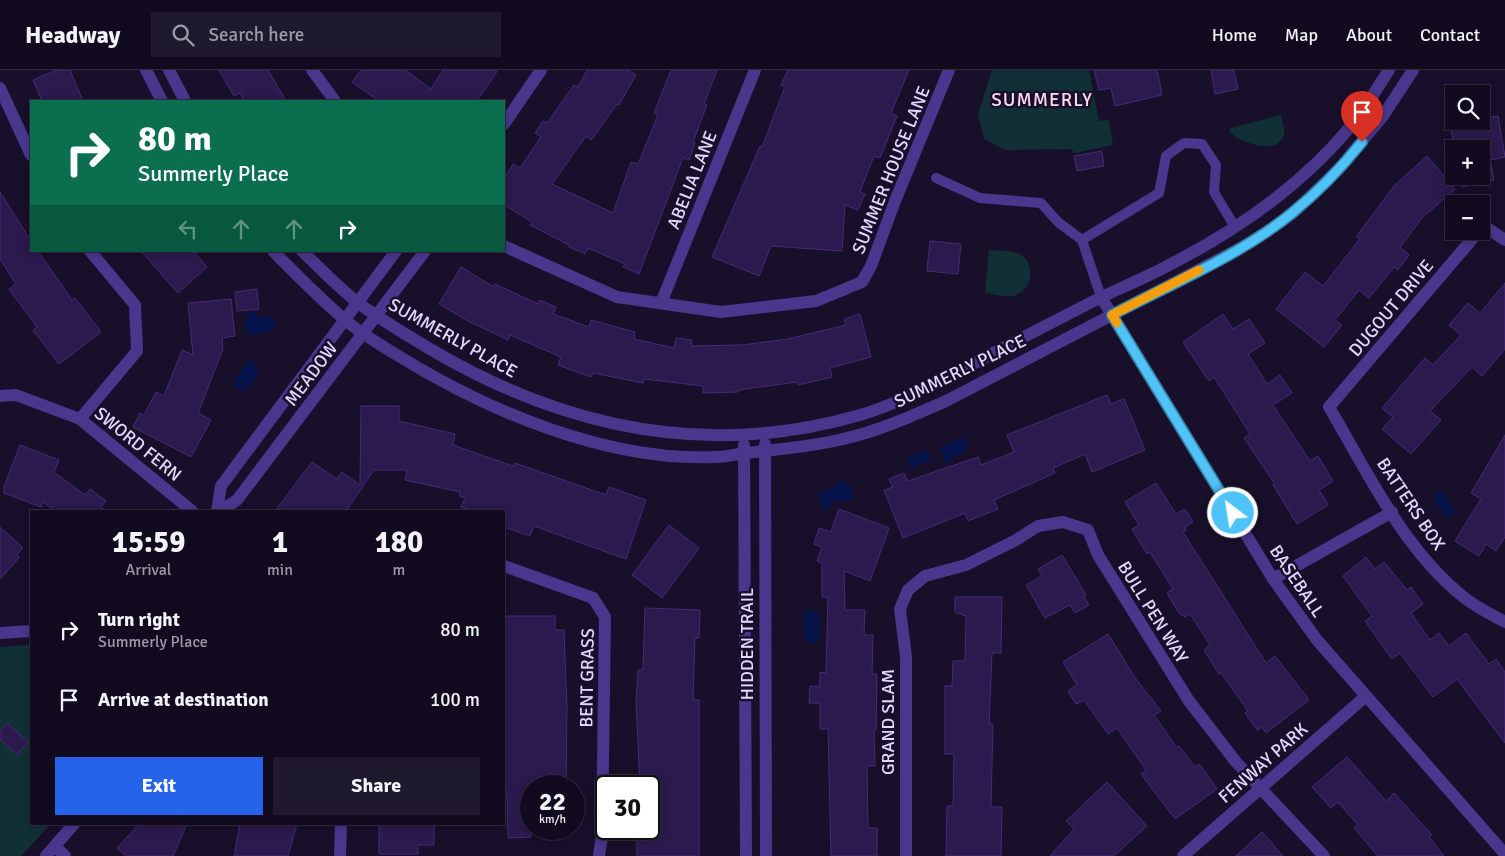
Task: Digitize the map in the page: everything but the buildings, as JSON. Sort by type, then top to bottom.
[{"type":"street","points":[[146,70],[161,100]]},
{"type":"street","points":[[169,70],[184,100]]},
{"type":"street","points":[[312,70],[334,100]]},
{"type":"street","points":[[505,123],[541,70]]},
{"type":"street","name":"ABELIA LANE","points":[[661,304],[755,70]]},
{"type":"street","name":"SUMMER HOUSE LANE","points":[[661,304],[721,312],[816,301],[862,282],[871,266],[895,201],[950,70]]},
{"type":"street","name":"SUMMERLY PLACE","points":[[303,252],[357,302],[418,342],[501,387],[569,412],[643,430],[713,437],[804,429],[863,414],[933,386],[1101,297],[1171,264],[1235,227],[1280,196],[1314,167],[1352,125],[1389,70]]},
{"type":"street","name":"SUMMERLY PLACE","points":[[274,252],[344,319],[364,334],[440,382],[534,424],[587,440],[640,451],[716,457],[796,448],[844,439],[897,423],[946,402],[1239,249],[1292,213],[1340,168],[1382,116],[1413,70]]},
{"type":"street","points":[[0,88],[30,153]]},
{"type":"street","points":[[1490,232],[1505,240]]},
{"type":"street","name":"DUGOUT DRIVE","points":[[1329,407],[1471,240]]},
{"type":"street","points":[[505,246],[617,297],[661,304]]},
{"type":"street","points":[[80,419],[138,351],[135,305],[91,252]]},
{"type":"street","name":"MEADOW","points":[[218,510],[221,486],[395,252]]},
{"type":"street","name":"MEADOW","points":[[220,510],[237,500],[424,252]]},
{"type":"street","name":"BASEBALL","points":[[1101,297],[1273,579],[1317,640],[1505,854]]},
{"type":"street","name":"SWORD FERN","points":[[0,396],[16,395],[80,419],[191,510]]},
{"type":"street","name":"BATTERS BOX","points":[[1329,407],[1392,512],[1426,560],[1466,599],[1503,616]]},
{"type":"street","name":"HIDDEN TRAIL","points":[[764,433],[766,856]]},
{"type":"street","name":"HIDDEN TRAIL","points":[[743,435],[746,856]]},
{"type":"street","points":[[1273,579],[1392,512]]},
{"type":"street","name":"BULL PEN WAY","points":[[908,590],[925,576],[966,565],[1016,540],[1038,526],[1063,522],[1088,530],[1098,555],[1189,701],[1236,762],[1324,856]]},
{"type":"street","name":"BENT GRASS","points":[[505,566],[593,598],[605,616],[602,836],[599,856]]},
{"type":"street","name":"GRAND SLAM","points":[[906,856],[906,657],[900,609],[908,590]]},
{"type":"street","points":[[0,633],[30,632]]},
{"type":"street","name":"FENWAY PARK","points":[[1183,856],[1366,696]]},
{"type":"street","points":[[65,856],[50,851],[73,825]]},
{"type":"street","points":[[340,856],[341,825]]},
{"type":"lane","points":[[1082,240],[1159,192],[1166,156],[1184,143],[1202,144],[1216,165],[1214,192],[1235,227]]},
{"type":"lane","points":[[936,178],[980,198],[1042,203],[1058,222],[1082,240],[1101,297]]},
{"type":"green space","points":[[992,70],[1089,70],[1099,121],[1109,120],[1113,145],[1075,153],[1071,149],[1005,150],[984,139],[978,114]]},
{"type":"green space","points":[[1281,115],[1284,135],[1274,145],[1267,146],[1249,143],[1241,140],[1229,131],[1230,128]]},
{"type":"green space","points":[[989,250],[1020,254],[1029,264],[1030,278],[1028,284],[1019,294],[1002,296],[985,293]]},
{"type":"green space","points":[[30,645],[30,825],[50,825],[21,856],[0,856],[0,647]]},
{"type":"shaded area","points":[[257,312],[257,317],[268,316],[275,319],[276,326],[270,331],[249,336],[249,333],[246,333],[244,320],[248,320],[247,313]]},
{"type":"shaded area","points":[[250,359],[257,364],[254,368],[259,372],[245,393],[232,384]]},
{"type":"shaded area","points":[[964,437],[969,449],[952,457],[953,460],[946,464],[939,448]]},
{"type":"shaded area","points":[[927,450],[931,460],[911,469],[906,459]]},
{"type":"shaded area","points":[[838,481],[844,481],[852,487],[853,498],[832,503],[829,510],[822,509],[822,502],[818,501],[819,495],[833,487]]},
{"type":"shaded area","points":[[1438,492],[1442,492],[1453,507],[1454,512],[1449,517],[1445,517],[1434,500]]},
{"type":"shaded area","points":[[804,611],[819,611],[819,642],[804,642]]},
{"type":"slow traffic","points":[[1117,323],[1112,315],[1199,270]]},
{"type":"district","name":"SUMMERLY","points":[[1042,100]]},
{"type":"route","points":[[1233,513],[1112,315],[1239,249],[1268,230],[1292,213],[1340,168],[1362,142]]}]
